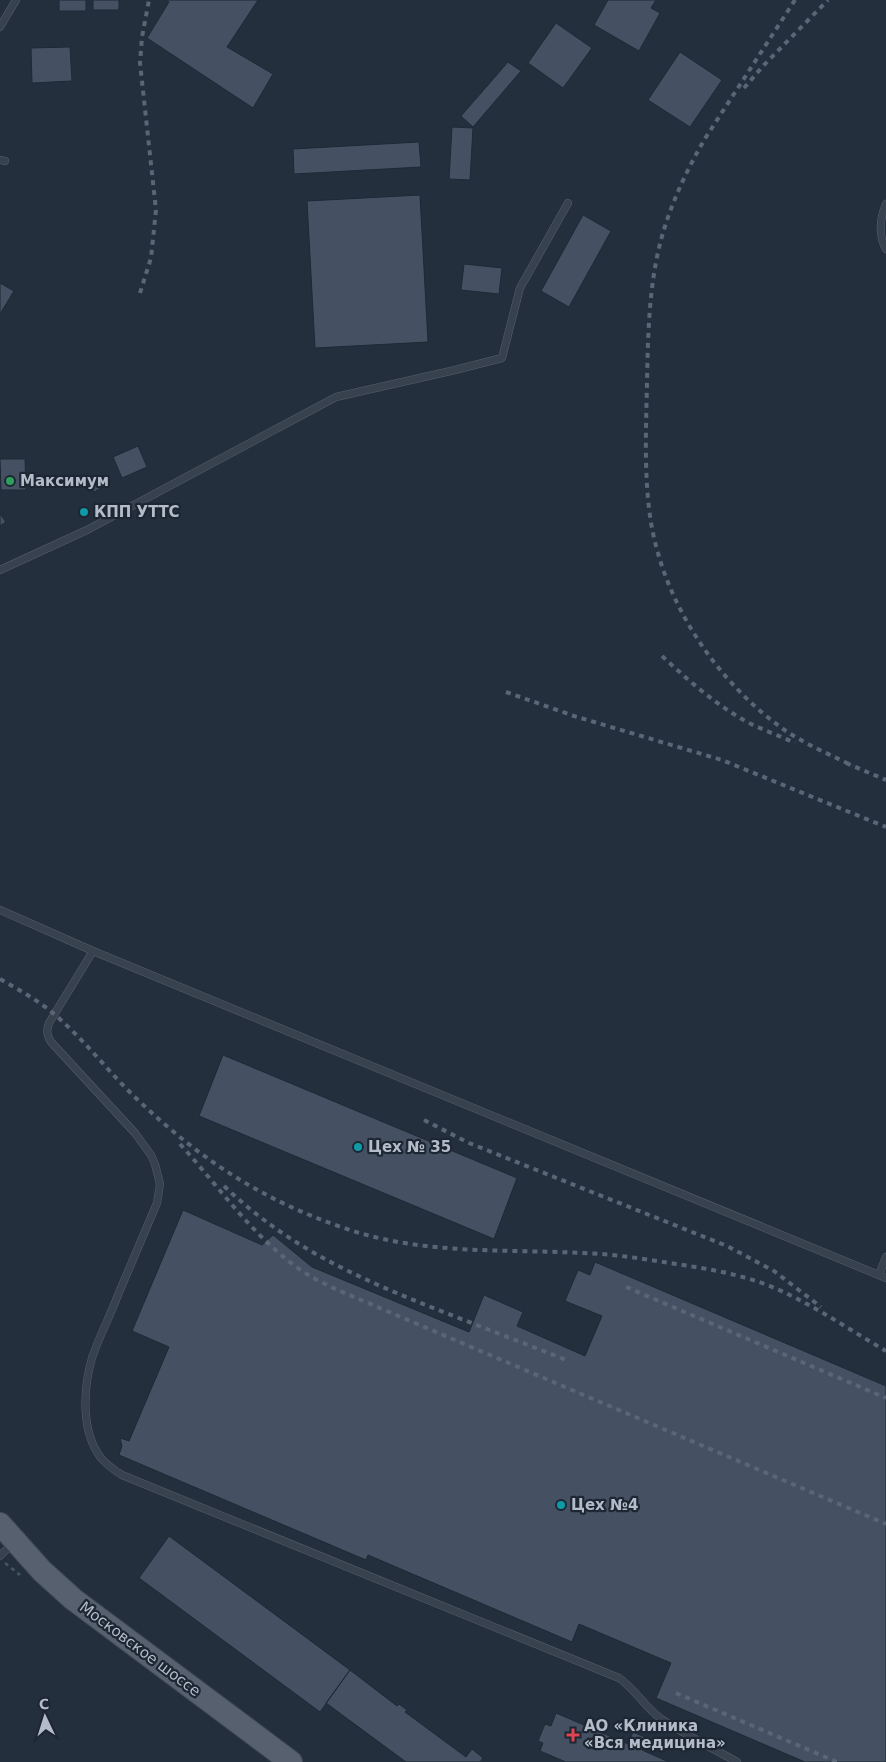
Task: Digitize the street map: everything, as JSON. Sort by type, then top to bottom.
[{"type":"main road","name":"Московское шоссе","points":[[0,1524],[7,1549],[42,1571],[73,1599],[291,1762]]},
{"type":"lane","points":[[0,27],[16,0]]},
{"type":"lane","points":[[0,570],[86,530],[336,397],[502,358],[520,288],[568,203]]},
{"type":"lane","points":[[886,204],[882,214],[880,231],[886,249]]},
{"type":"lane","points":[[0,910],[92,951],[886,1278]]},
{"type":"lane","points":[[92,951],[46,1031],[51,1042],[135,1133],[155,1164],[160,1184],[157,1204],[89,1369],[86,1394],[87,1423],[94,1447],[100,1457],[108,1466],[122,1475],[619,1678],[630,1685],[647,1706],[660,1718],[737,1762]]},
{"type":"lane","points":[[878,1275],[886,1257]]},
{"type":"building","points":[[59,0],[86,0],[86,11],[59,11]]},
{"type":"building","points":[[93,0],[119,0],[119,10],[93,10]]},
{"type":"building","points":[[165,0],[258,0],[227,47],[273,74],[253,108],[147,38],[169,2]]},
{"type":"building","points":[[608,0],[656,0],[651,8],[660,13],[639,51],[594,25]]},
{"type":"building","points":[[556,23],[592,48],[563,88],[528,63]]},
{"type":"building","points":[[70,47],[72,81],[32,83],[31,48]]},
{"type":"building","points":[[680,52],[722,80],[690,127],[648,100]]},
{"type":"building","points":[[508,62],[521,71],[473,127],[461,116]]},
{"type":"building","points":[[452,127],[473,128],[470,180],[449,179]]},
{"type":"building","points":[[419,142],[421,167],[294,174],[293,149]]},
{"type":"building","points":[[420,195],[428,342],[315,348],[307,201]]},
{"type":"building","points":[[583,215],[611,231],[569,307],[541,291]]},
{"type":"building","points":[[464,264],[502,268],[499,294],[461,290]]},
{"type":"building","points":[[0,283],[14,291],[0,314]]},
{"type":"building","points":[[138,446],[147,467],[122,478],[113,457]]},
{"type":"building","points":[[0,459],[25,459],[26,490],[1,490]]},
{"type":"building","points":[[108,477],[111,483],[94,492],[90,486]]},
{"type":"building","name":"КПП УТТС","points":[[86,508],[89,513],[81,517],[79,512]]},
{"type":"building","points":[[0,514],[6,522],[0,526]]},
{"type":"building","name":"Цех № 35","points":[[223,1055],[517,1178],[494,1239],[199,1116]]},
{"type":"building","name":"Цех №4","points":[[183,1210],[262,1245],[273,1235],[312,1267],[469,1332],[484,1295],[523,1312],[517,1326],[585,1356],[602,1316],[565,1301],[578,1270],[590,1275],[595,1262],[886,1386],[886,1762],[805,1762],[656,1698],[671,1663],[579,1624],[572,1642],[368,1555],[366,1560],[119,1455],[122,1446],[120,1438],[129,1441],[169,1347],[132,1331]]},
{"type":"building","points":[[169,1536],[350,1670],[320,1712],[139,1578]]},
{"type":"building","points":[[350,1670],[397,1706],[399,1704],[407,1710],[405,1712],[466,1757],[472,1749],[483,1758],[480,1762],[406,1762],[326,1703]]},
{"type":"building","name":"АО «Клиника «Вся медицина»","points":[[556,1713],[628,1744],[633,1732],[647,1738],[642,1750],[669,1762],[566,1762],[540,1751],[543,1743],[538,1741],[545,1724],[551,1726]]},
{"type":"railway","points":[[140,293],[151,258],[156,210],[140,63],[142,37],[149,0]]},
{"type":"railway","points":[[795,0],[694,158],[674,201],[660,242],[650,302],[647,364],[646,466],[648,500],[656,548],[666,579],[696,637],[715,664],[737,689],[786,731],[853,766]]},
{"type":"railway","points":[[744,88],[828,0]]},
{"type":"railway","points":[[662,656],[725,708],[749,723],[795,743]]},
{"type":"railway","points":[[506,692],[574,716],[722,760],[886,827]]},
{"type":"railway","points":[[846,763],[886,780]]},
{"type":"railway","points":[[0,979],[54,1014],[138,1100],[185,1141],[234,1176],[259,1191],[314,1217],[375,1237],[407,1243],[471,1250],[569,1252],[610,1255],[727,1273],[777,1289],[819,1311],[886,1351]]},
{"type":"railway","points":[[424,1120],[469,1143],[727,1246],[774,1271],[821,1307]]},
{"type":"railway","points":[[180,1144],[268,1243],[284,1258],[316,1279],[340,1291],[886,1524]]},
{"type":"railway","points":[[224,1186],[275,1228],[328,1261],[415,1301],[569,1361]]},
{"type":"railway","points":[[626,1287],[886,1398]]},
{"type":"railway","points":[[676,1693],[837,1762]]},
{"type":"place","name":"Максимум","points":[[10,481]]},
{"type":"place","name":"КПП УТТС","points":[[84,512]]},
{"type":"place","name":"Цех № 35","points":[[358,1147]]},
{"type":"place","name":"Цех №4","points":[[561,1505]]},
{"type":"place","name":"АО «Клиника «Вся медицина»","points":[[573,1735]]}]
